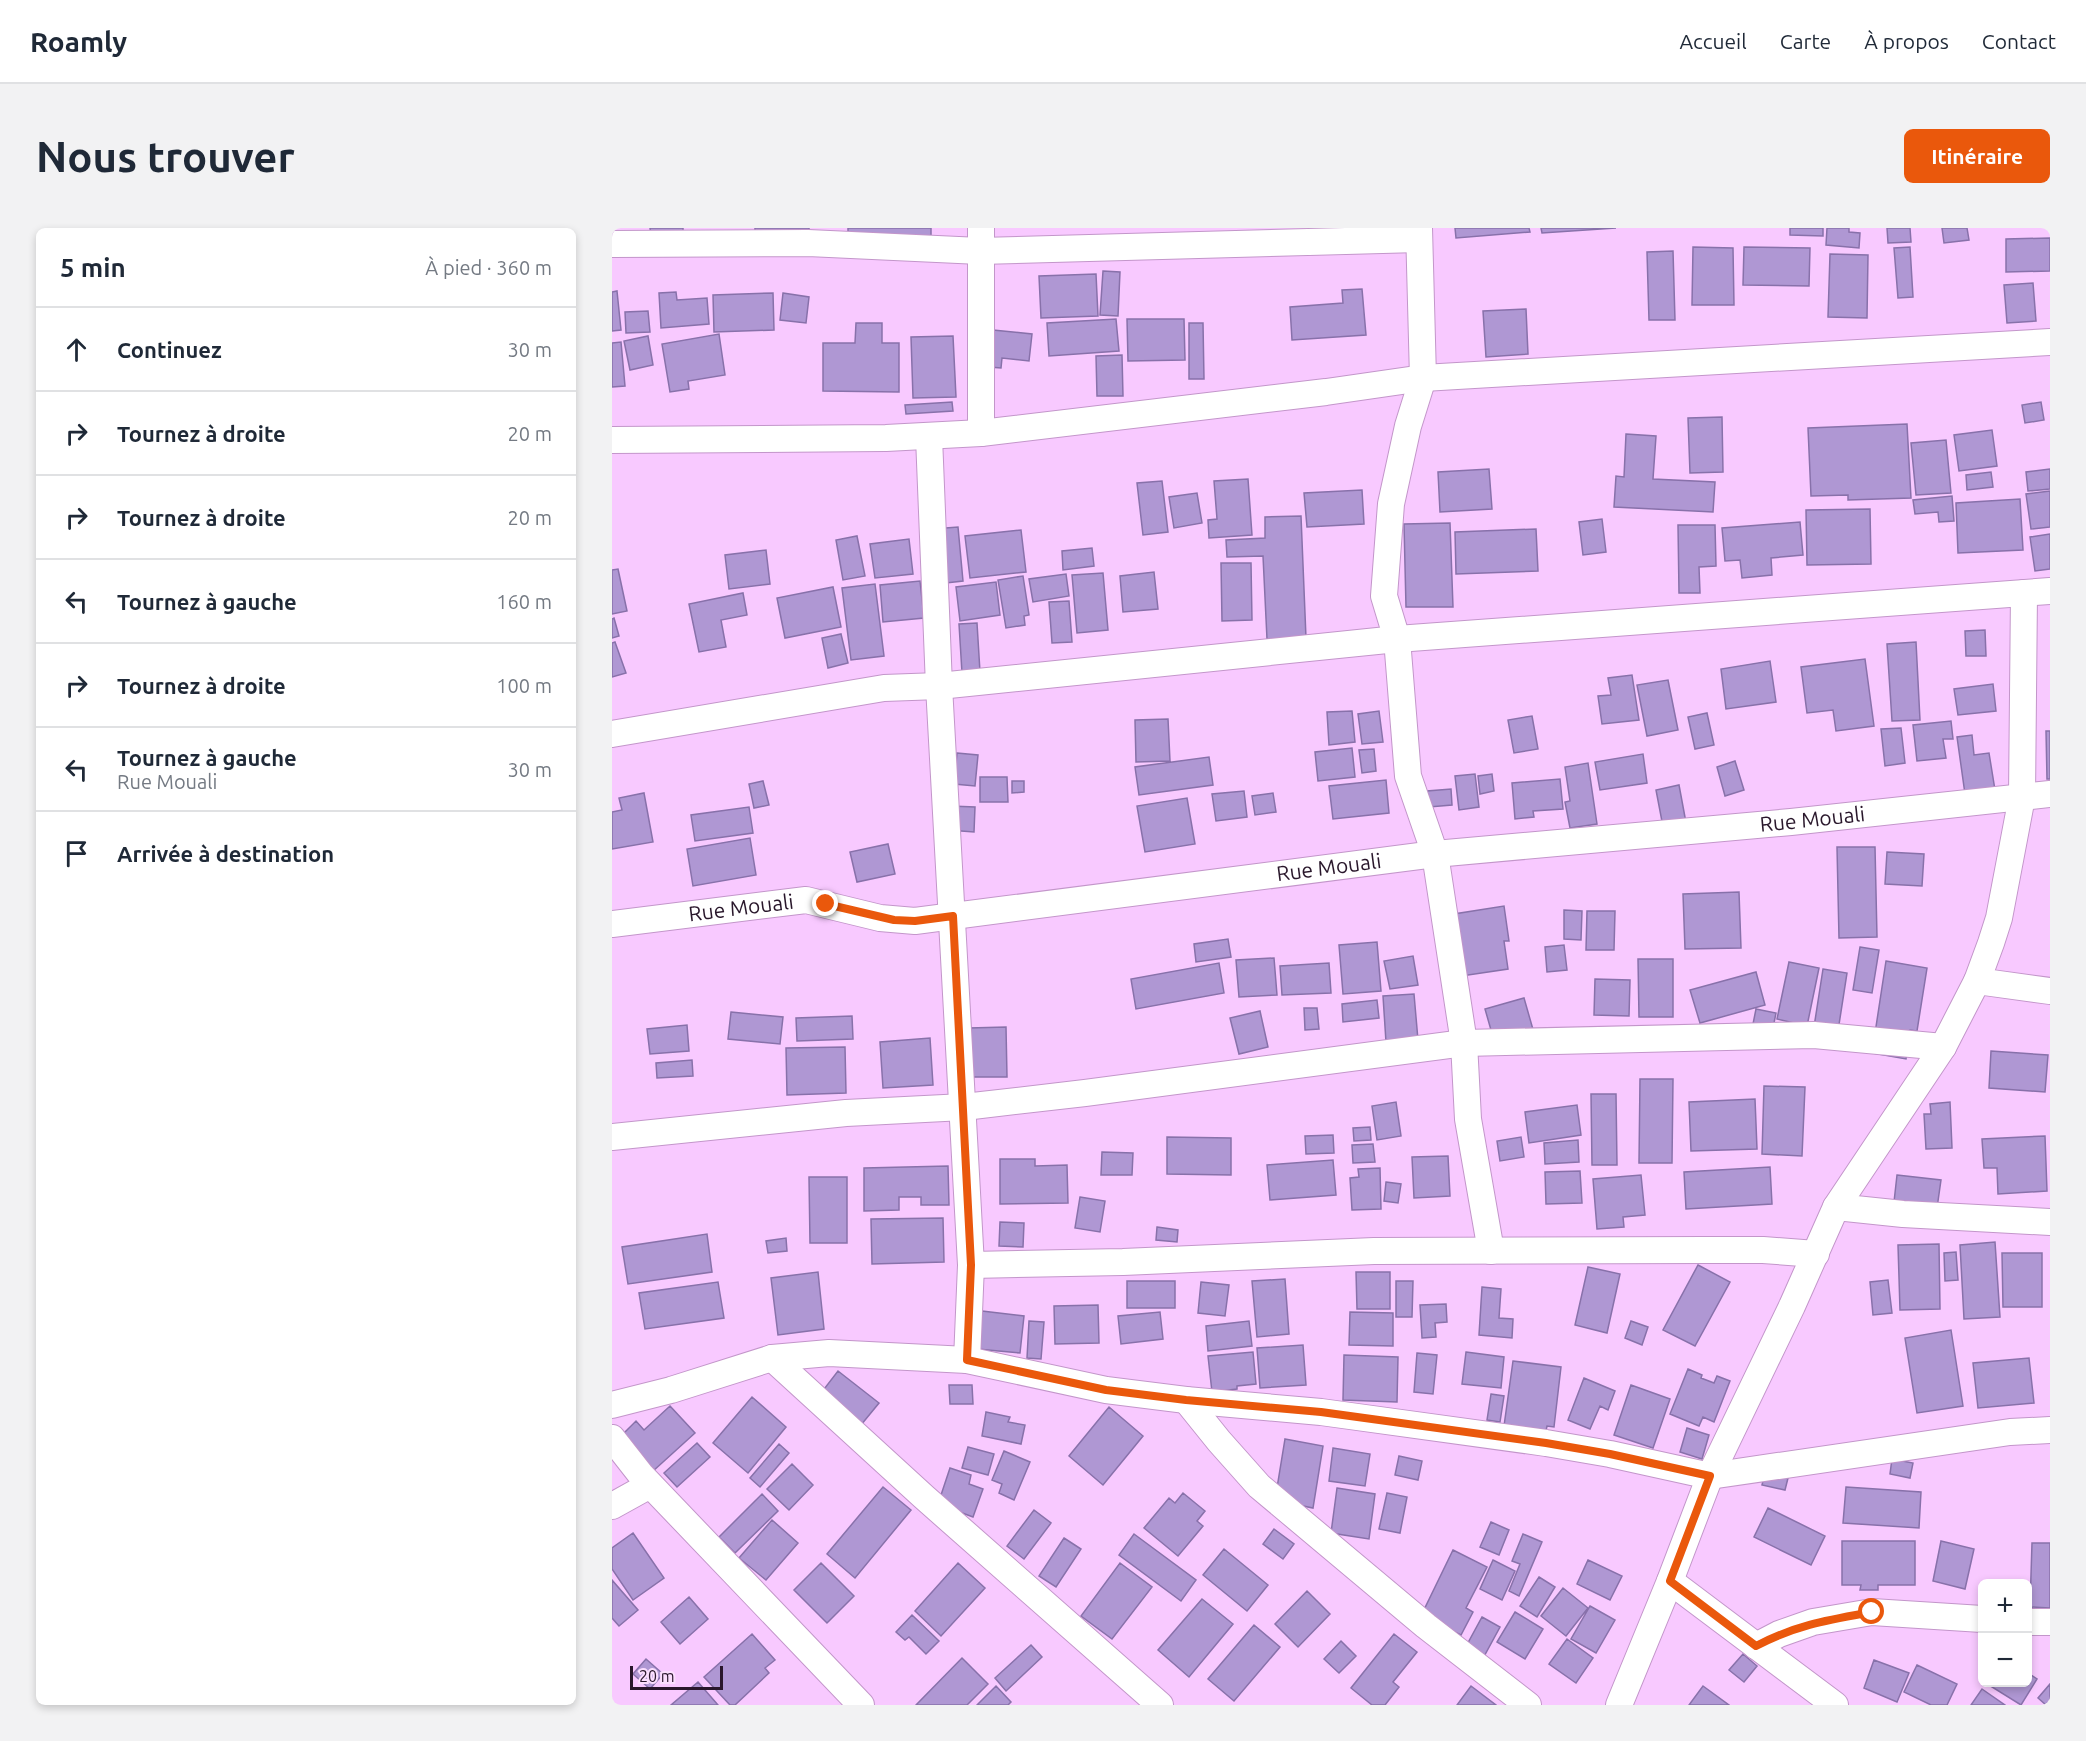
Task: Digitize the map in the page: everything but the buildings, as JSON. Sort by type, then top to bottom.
[{"type":"street","points":[[612,244],[1419,234],[1423,378],[1408,426],[1391,504],[1384,596],[1397,639],[1408,776],[1435,854],[1464,1042],[1468,1119],[1491,1251]]},
{"type":"street","points":[[981,239],[981,433]]},
{"type":"street","points":[[612,440],[929,437],[981,433],[1326,392],[1423,378],[2050,342]]},
{"type":"street","points":[[929,437],[939,686],[971,1265],[967,1360]]},
{"type":"street","points":[[612,734],[884,688],[939,686],[1397,639],[2050,591]]},
{"type":"street","points":[[1619,1705],[1710,1476],[1792,1306],[1836,1207],[1942,1047],[1977,981],[2000,918],[2022,797],[2024,593]]},
{"type":"street","name":"Rue Mouali","points":[[612,924],[806,900],[894,920],[915,921],[1435,854],[1791,822],[2050,794]]},
{"type":"street","points":[[1977,981],[2050,991]]},
{"type":"street","points":[[612,1137],[846,1113],[964,1107],[1085,1094],[1464,1042],[1814,1035],[1942,1047]]},
{"type":"street","points":[[1836,1207],[1903,1214],[2050,1222]]},
{"type":"street","points":[[971,1265],[1123,1262],[1374,1251],[1763,1250],[1816,1254]]},
{"type":"street","points":[[612,1404],[671,1390],[771,1358],[829,1353],[967,1360],[1106,1390],[1186,1400],[1321,1412],[1546,1443],[1610,1454],[1710,1476],[2010,1432],[2050,1430]]},
{"type":"street","points":[[771,1358],[932,1505],[1160,1705]]},
{"type":"street","points":[[1186,1400],[1258,1486],[1426,1626],[1528,1705]]},
{"type":"street","points":[[612,1438],[650,1485],[861,1705]]},
{"type":"street","points":[[612,1506],[650,1485]]},
{"type":"street","points":[[1670,1581],[1835,1705]]},
{"type":"street","points":[[1756,1646],[1779,1634],[1813,1622],[1872,1612],[1978,1619]]},
{"type":"street","points":[[2032,1622],[2050,1622]]},
{"type":"route","points":[[826,904],[894,920],[915,921],[953,916],[971,1265],[967,1360],[1106,1390],[1186,1400],[1321,1412],[1546,1443],[1610,1454],[1710,1476],[1670,1581],[1756,1646],[1779,1634],[1813,1622],[1872,1612]]}]
